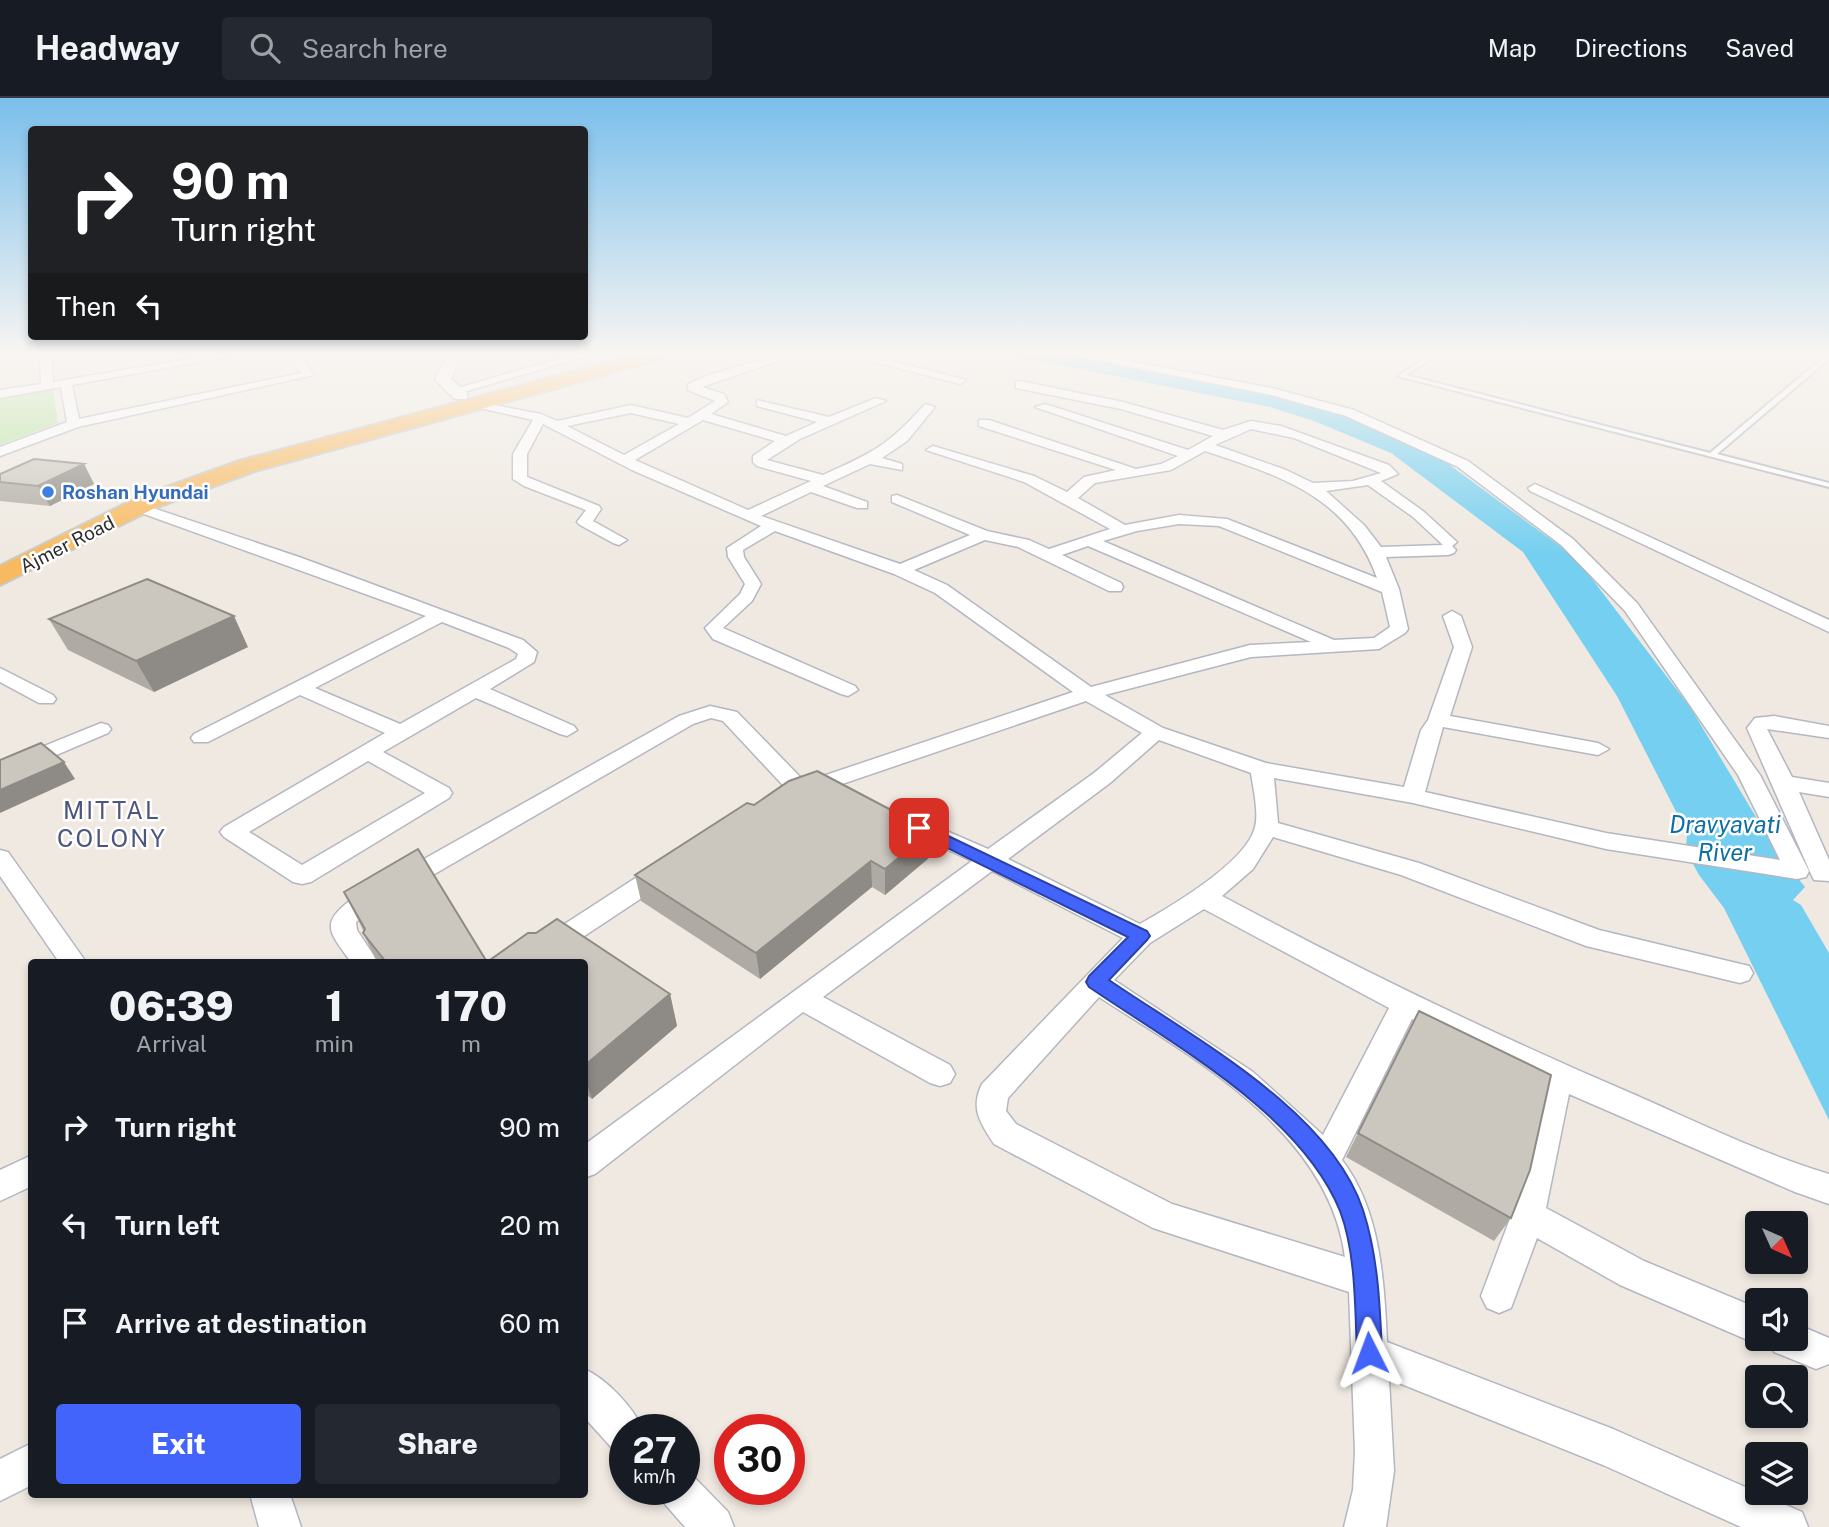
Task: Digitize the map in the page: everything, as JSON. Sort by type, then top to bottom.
[{"type":"highway","name":"Ajmer Road","points":[[0,557],[119,498],[203,465],[367,422]]},
{"type":"highway","name":"Ajmer Road","points":[[0,577],[138,507],[247,466],[384,422]]},
{"type":"highway","points":[[0,568],[177,481],[238,460],[384,422]]},
{"type":"street","points":[[0,452],[85,422]]},
{"type":"street","points":[[548,422],[521,450],[516,467],[520,479],[535,487],[584,502],[594,509],[585,522],[619,540]]},
{"type":"street","points":[[550,422],[625,460],[748,516],[900,570],[941,589],[1088,694],[1156,732],[1262,769],[1413,796],[1678,854],[1797,871],[1749,775],[1631,607],[1567,542],[1463,464],[1369,422]]},
{"type":"street","points":[[625,460],[690,422]]},
{"type":"street","points":[[706,422],[788,441]]},
{"type":"street","points":[[832,422],[788,441],[758,459],[762,463],[814,482],[862,506]]},
{"type":"street","points":[[748,516],[814,482],[869,459],[902,438],[916,422]]},
{"type":"street","points":[[1087,422],[1190,455]]},
{"type":"street","points":[[1179,422],[1226,435]]},
{"type":"street","points":[[984,423],[1140,473]]},
{"type":"street","points":[[1069,499],[1079,484],[1092,478],[1163,468],[1244,425],[1261,426],[1346,453],[1391,474],[1371,481],[1314,487]]},
{"type":"street","points":[[778,801],[1088,694],[1250,651],[1379,643],[1399,629],[1390,589],[1376,552],[1358,524],[1314,487],[1206,447]]},
{"type":"street","points":[[933,450],[1029,479],[1125,531]]},
{"type":"street","points":[[869,459],[897,467]]},
{"type":"street","points":[[1371,481],[1418,514],[1448,546],[1376,552]]},
{"type":"street","points":[[1535,488],[1829,626]]},
{"type":"street","points":[[897,499],[983,535],[1023,543],[1115,587]]},
{"type":"street","points":[[138,507],[293,560],[516,644],[528,652],[525,662],[368,752],[232,832],[302,876],[441,793],[368,752]]},
{"type":"street","points":[[1049,554],[1172,519],[1199,517],[1222,522],[1390,589]]},
{"type":"street","points":[[773,525],[735,548],[736,557],[753,584],[751,592],[743,602],[719,619],[714,628],[719,635],[848,690]]},
{"type":"street","points":[[900,570],[983,535]]},
{"type":"street","points":[[1089,541],[1337,647]]},
{"type":"street","points":[[1413,796],[1432,730],[1463,648],[1452,616]]},
{"type":"street","points":[[201,738],[440,617]]},
{"type":"street","points":[[0,674],[46,699]]},
{"type":"street","points":[[299,688],[401,733]]},
{"type":"street","points":[[475,690],[567,730]]},
{"type":"street","points":[[363,959],[344,932],[343,919],[360,906],[686,720],[710,712],[730,716],[812,788],[859,801]]},
{"type":"street","points":[[1438,720],[1598,750]]},
{"type":"street","points":[[1824,874],[1757,728],[1762,722],[1774,722],[1829,733]]},
{"type":"street","points":[[0,772],[101,729]]},
{"type":"street","points":[[588,1161],[801,998],[1102,778],[1156,732]]},
{"type":"street","points":[[1262,769],[1267,828],[1244,863],[1204,898],[1141,936],[993,1093],[991,1114],[1005,1134],[1166,1217],[1366,1281]]},
{"type":"street","points":[[1749,775],[1829,790]]},
{"type":"street","points":[[883,811],[991,860],[1141,936]]},
{"type":"street","points":[[1267,828],[1410,869],[1595,939],[1740,973]]},
{"type":"street","points":[[0,858],[71,959]]},
{"type":"street","points":[[531,959],[685,858]]},
{"type":"street","points":[[1204,898],[1303,953],[1558,1077],[1782,1172],[1829,1189]]},
{"type":"street","points":[[1096,982],[1242,1082],[1279,1111],[1325,1162],[1351,1210],[1366,1281],[1374,1498],[1365,1527]]},
{"type":"street","points":[[801,998],[940,1074]]},
{"type":"street","points":[[1325,1162],[1405,1004]]},
{"type":"street","points":[[1499,1296],[1528,1216],[1558,1077]]},
{"type":"street","points":[[0,1186],[28,1171]]},
{"type":"street","points":[[1528,1216],[1632,1273],[1745,1321]]},
{"type":"street","points":[[1369,1353],[1613,1449],[1787,1527]]},
{"type":"street","points":[[588,1392],[609,1415]]},
{"type":"street","points":[[0,1481],[28,1464]]},
{"type":"street","points":[[272,1498],[280,1527]]},
{"type":"street","points":[[693,1505],[713,1527]]},
{"type":"lane","points":[[1581,422],[1829,485]]},
{"type":"lane","points":[[1712,455],[1751,422]]},
{"type":"green space","points":[[0,422],[58,422],[58,423],[0,445]]},
{"type":"water","name":"Dravyavati River","points":[[1316,422],[1357,422],[1439,457],[1576,558],[1690,707],[1777,852],[1805,887],[1793,900],[1801,905],[1829,953],[1829,1120],[1724,908],[1699,875],[1686,851],[1687,833],[1617,696],[1523,552],[1391,453]]},
{"type":"building","points":[[34,459],[84,464],[38,486],[0,482],[0,474]]},
{"type":"building","points":[[147,579],[234,616],[136,661],[49,619]]},
{"type":"building","points":[[41,743],[64,762],[0,790],[0,760]]},
{"type":"building","points":[[817,771],[931,831],[885,869],[871,861],[756,953],[635,875],[747,803],[754,805],[789,781]]},
{"type":"building","points":[[418,849],[485,959],[384,959],[363,933],[365,929],[344,892]]},
{"type":"building","points":[[557,919],[670,994],[588,1063],[588,959],[491,959],[528,933],[536,933]]},
{"type":"building","points":[[1419,1011],[1551,1075],[1530,1170],[1511,1218],[1358,1133]]},
{"type":"place","name":"Roshan Hyundai","points":[[48,492]]},
{"type":"district","name":"MITTAL COLONY","points":[[112,825]]},
{"type":"route","points":[[919,828],[991,860],[1141,936],[1096,982],[1224,1067],[1279,1111],[1325,1162],[1351,1210],[1366,1281],[1369,1353]]}]
